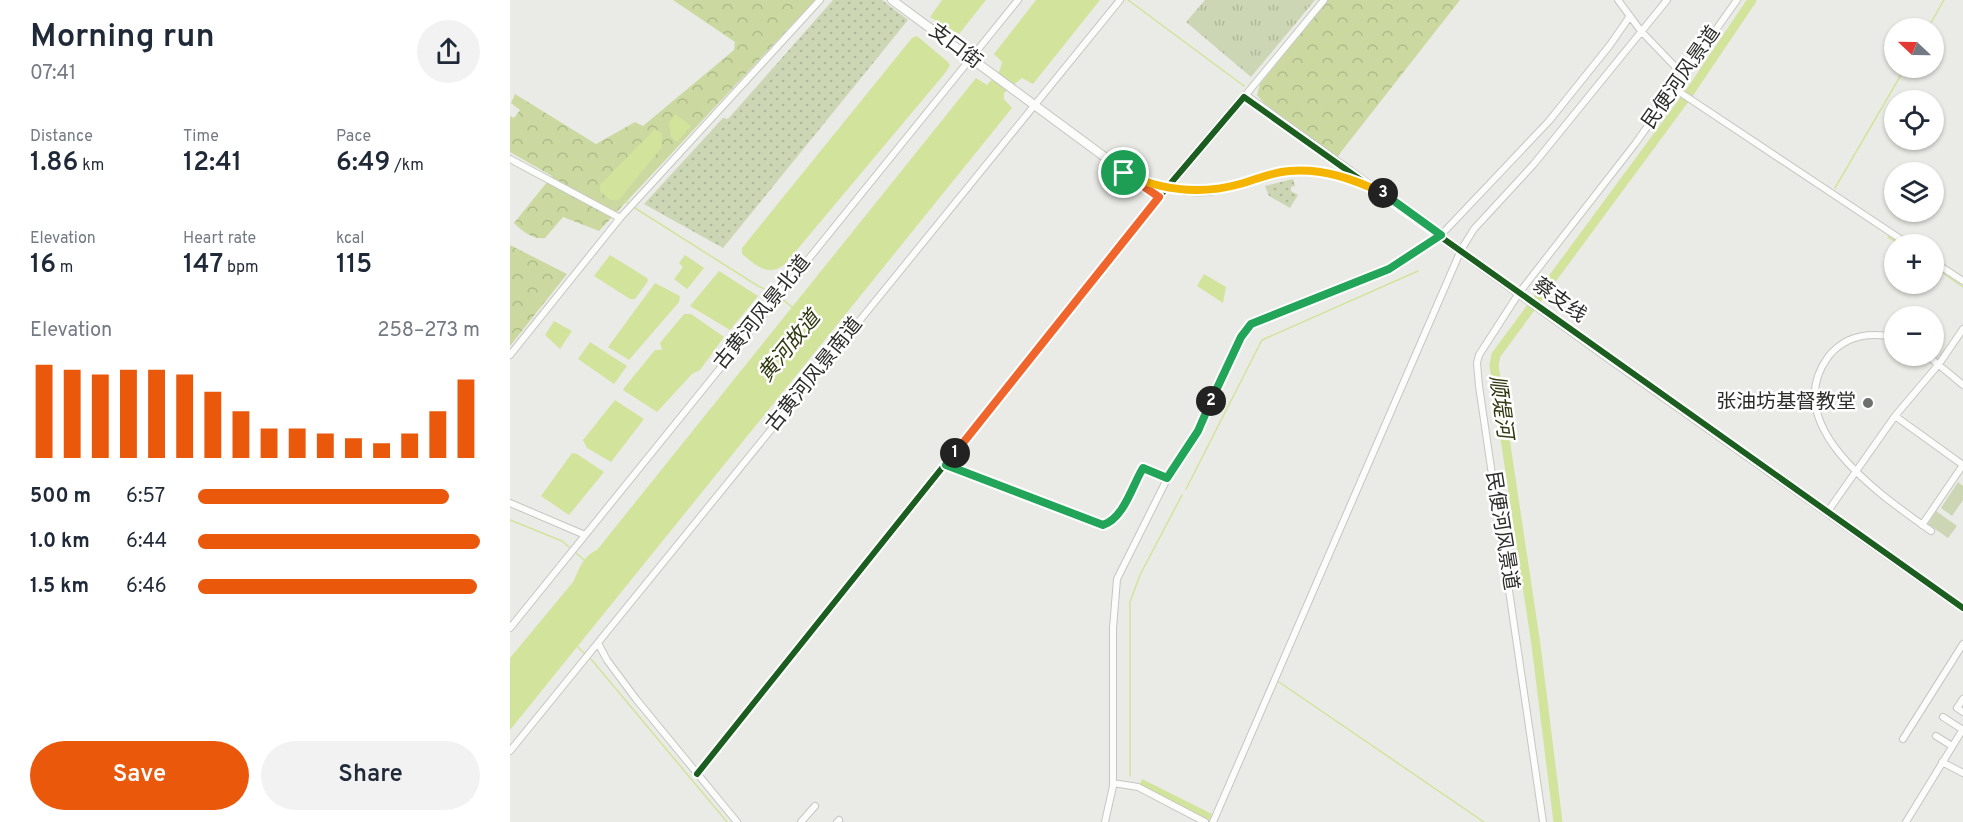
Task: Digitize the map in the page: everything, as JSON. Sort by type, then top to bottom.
[{"type":"street","points":[[510,355],[513,346],[620,218],[820,0]]},
{"type":"street","name":"支口街","points":[[892,0],[1034,106]]},
{"type":"street","name":"古黄河风景北道","points":[[510,628],[969,57],[1018,0]]},
{"type":"street","name":"古黄河风景南道","points":[[510,751],[1120,0]]},
{"type":"street","points":[[697,774],[1159,197],[1323,0]]},
{"type":"street","points":[[1618,0],[1641,31],[1685,77]]},
{"type":"street","points":[[1213,822],[1461,250],[1474,229],[1533,165],[1667,0]]},
{"type":"street","name":"民便河风景道","points":[[1543,822],[1477,363],[1479,355],[1519,293],[1678,91],[1737,0]]},
{"type":"street","points":[[1105,822],[1113,783],[1113,628],[1117,579],[1167,478],[1204,419],[1241,337],[1251,324],[1389,269],[1441,235],[1550,121],[1630,16]]},
{"type":"street","points":[[1678,91],[1893,234]]},
{"type":"street","name":"蔡支线","points":[[1244,97],[1383,193],[1544,311],[1962,603]]},
{"type":"street","points":[[1034,106],[1159,197]]},
{"type":"street","points":[[510,159],[620,218]]},
{"type":"street","points":[[1124,173],[1167,188],[1207,191],[1280,172],[1304,171],[1341,176],[1383,193]]},
{"type":"street","points":[[1944,269],[1963,281]]},
{"type":"street","points":[[1944,357],[1963,329]]},
{"type":"street","points":[[1884,336],[1872,334],[1843,342],[1827,359],[1814,390],[1818,420],[1856,470],[1895,505],[1931,531]]},
{"type":"street","points":[[1828,511],[1895,416],[1937,366]]},
{"type":"street","points":[[1941,366],[1963,385]]},
{"type":"street","points":[[1895,416],[1961,464]]},
{"type":"street","points":[[1922,525],[1961,464],[1963,453]]},
{"type":"street","points":[[946,465],[1103,525],[1113,519],[1121,508],[1143,468],[1167,478]]},
{"type":"street","points":[[510,503],[585,535]]},
{"type":"street","points":[[598,643],[607,660],[737,822]]},
{"type":"street","points":[[1903,739],[1963,644]]},
{"type":"street","points":[[1963,699],[1957,708],[1963,712]]},
{"type":"street","points":[[1906,822],[1963,730],[1943,717]]},
{"type":"street","points":[[1936,736],[1952,746]]},
{"type":"street","points":[[1942,762],[1963,774]]},
{"type":"street","points":[[1113,783],[1138,787],[1204,822]]},
{"type":"street","points":[[801,822],[815,806]]},
{"type":"green space","points":[[673,0],[815,0],[599,231],[563,217],[545,238],[536,238],[528,234],[514,223],[552,176],[510,152],[510,116],[514,118],[520,110],[511,103],[515,94],[596,144],[635,122],[643,126],[734,50],[735,42]]},
{"type":"green space","points":[[833,0],[882,0],[908,20],[723,248],[644,204],[723,118],[728,119]]},
{"type":"green space","points":[[1205,0],[1315,0],[1251,77],[1186,22]]},
{"type":"green space","points":[[1328,0],[1460,0],[1337,157],[1264,103],[1257,95],[1260,84]]},
{"type":"green space","points":[[1293,179],[1295,186],[1291,187],[1291,191],[1298,195],[1290,208],[1269,196],[1265,186]]},
{"type":"green space","points":[[510,245],[567,274],[510,346]]},
{"type":"green space","points":[[1958,482],[1963,486],[1963,500],[1952,516],[1941,508]]},
{"type":"green space","points":[[1936,511],[1957,526],[1948,538],[1928,524]]},
{"type":"water","points":[[942,0],[986,0],[959,34],[930,17]]},
{"type":"water","name":"黄河故道","points":[[1036,0],[1100,0],[1033,84],[1022,78],[1004,93],[1004,99],[1012,108],[510,730],[510,658],[573,582],[585,560],[597,550],[976,78],[987,85],[1000,70],[1002,62],[994,54]]},
{"type":"water","points":[[917,36],[948,62],[950,65],[946,72],[785,264],[768,270],[752,262],[742,254],[742,248],[912,38]]},
{"type":"water","points":[[675,114],[691,126],[677,142],[671,137],[669,123]]},
{"type":"water","points":[[655,129],[662,133],[661,148],[619,200],[610,200],[600,191],[600,185]]},
{"type":"water","points":[[610,255],[647,278],[648,281],[635,299],[630,299],[594,276]]},
{"type":"water","points":[[685,255],[704,268],[687,289],[674,279],[683,267],[679,263]]},
{"type":"water","points":[[719,271],[758,296],[730,330],[690,306]]},
{"type":"water","points":[[1204,274],[1226,287],[1223,303],[1197,286]]},
{"type":"water","points":[[655,283],[680,296],[679,302],[629,360],[608,347]]},
{"type":"water","points":[[684,314],[691,314],[724,337],[700,370],[692,374],[657,412],[623,390],[655,350],[662,350],[660,343]]},
{"type":"water","points":[[554,321],[572,331],[560,349],[545,335]]},
{"type":"water","points":[[590,342],[627,366],[614,384],[578,359]]},
{"type":"water","points":[[615,400],[644,419],[611,462],[587,448],[583,440]]},
{"type":"water","points":[[572,453],[604,472],[569,515],[541,496]]},
{"type":"water","points":[[1142,779],[1212,814],[1209,821],[1139,786]]},
{"type":"waterway","points":[[1128,0],[1244,86]]},
{"type":"waterway","name":"顺堤河","points":[[1558,822],[1536,645],[1494,365],[1496,355],[1690,92],[1752,0]]},
{"type":"waterway","points":[[1934,18],[1944,0]]},
{"type":"waterway","points":[[1835,188],[1899,78]]},
{"type":"waterway","points":[[635,208],[758,286],[774,293]]},
{"type":"waterway","points":[[1186,489],[1262,340],[1418,271]]},
{"type":"waterway","points":[[1944,274],[1963,287]]},
{"type":"waterway","points":[[781,298],[792,307]]},
{"type":"waterway","points":[[1130,776],[1130,602],[1140,575],[1182,495]]},
{"type":"waterway","points":[[510,520],[562,541],[569,547]]},
{"type":"waterway","points":[[576,553],[584,560]]},
{"type":"waterway","points":[[578,647],[584,653]]},
{"type":"waterway","points":[[591,659],[727,822]]},
{"type":"waterway","points":[[1279,682],[1484,822]]},
{"type":"cycle path","points":[[697,774],[1159,197],[1244,97],[1963,608]]},
{"type":"place","name":"张油坊基督教堂","points":[[1868,403]]},
{"type":"route","points":[[1280,172],[1321,172],[1341,176],[1383,193],[1441,235],[1389,269],[1251,324],[1241,337],[1198,431],[1167,478],[1143,468],[1121,508],[1109,523],[1103,525],[946,465],[1159,197],[1124,173],[1167,188],[1207,191],[1280,172]]}]
